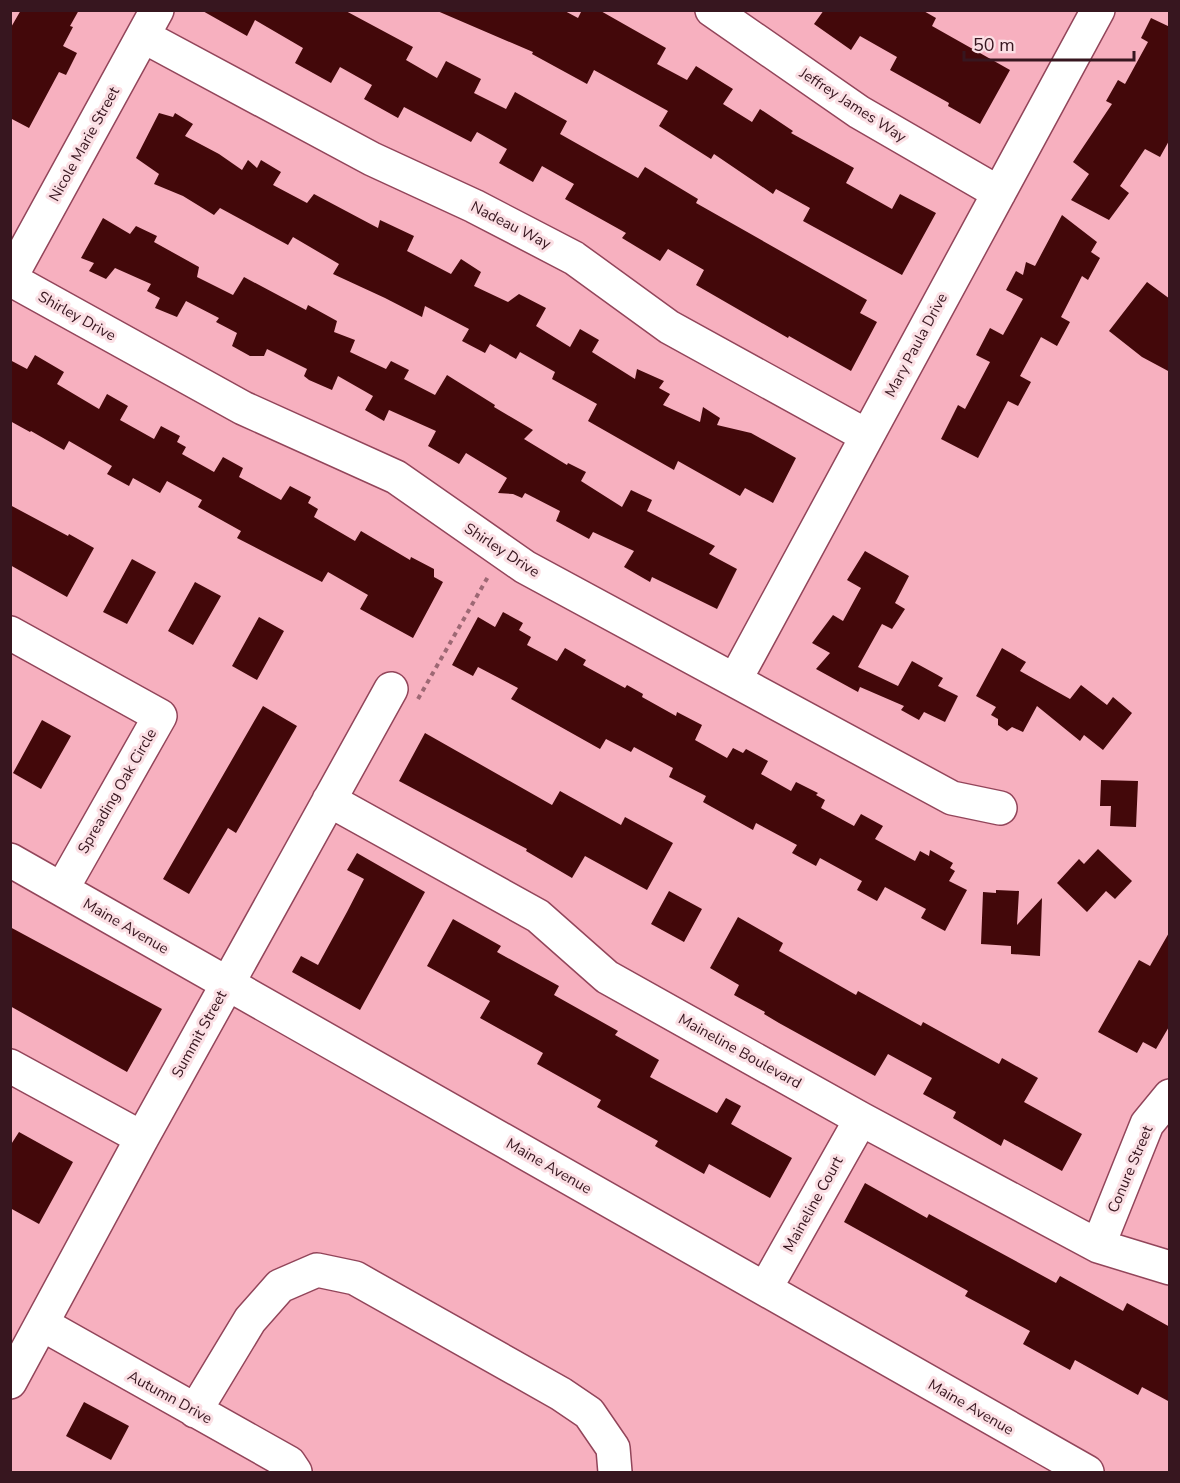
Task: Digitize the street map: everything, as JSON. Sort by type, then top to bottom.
[{"type":"street","name":"Jeffrey James Way","points":[[712,10],[860,112],[999,193]]},
{"type":"street","name":"Mary Paula Drive","points":[[735,680],[1098,10]]},
{"type":"street","name":"Nicole Marie Street","points":[[10,279],[150,23]]},
{"type":"street","name":"Nadeau Way","points":[[150,23],[372,159],[474,206],[574,258],[669,327],[867,436]]},
{"type":"street","name":"Shirley Drive","points":[[10,279],[243,408],[396,477],[525,567],[952,798],[999,808]]},
{"type":"street","name":"Spreading Oak Circle","points":[[10,633],[160,716],[62,890]]},
{"type":"street","name":"Summit Street","points":[[10,1382],[329,800],[402,698]]},
{"type":"street","name":"Maineline Boulevard","points":[[329,800],[538,916],[607,977],[861,1119],[1098,1246],[1170,1268]]},
{"type":"street","name":"Maine Avenue","points":[[10,860],[1087,1473]]},
{"type":"street","points":[[10,1066],[142,1138]]},
{"type":"street","name":"Conure Street","points":[[1098,1246],[1147,1124],[1170,1096]]},
{"type":"street","name":"Maineline Court","points":[[765,1289],[861,1119]]},
{"type":"street","points":[[195,1411],[250,1320],[280,1286],[317,1270],[355,1278],[561,1394],[589,1413],[613,1448],[615,1473]]},
{"type":"street","name":"Autumn Drive","points":[[42,1324],[289,1463],[295,1473]]},
{"type":"path","points":[[402,698],[502,551]]},
{"type":"building","points":[[21,10],[79,10],[63,46],[77,53],[66,75],[59,72],[29,128],[10,118],[10,29]]},
{"type":"building","points":[[201,10],[344,10],[413,47],[406,60],[437,78],[446,61],[481,79],[474,93],[506,109],[515,92],[567,121],[560,134],[638,178],[645,167],[698,199],[696,203],[867,300],[860,313],[877,322],[851,371],[696,285],[704,270],[668,249],[660,261],[622,238],[626,233],[565,199],[574,184],[542,166],[533,182],[499,163],[507,149],[477,132],[471,142],[404,107],[398,118],[364,99],[372,85],[340,67],[331,83],[295,63],[303,48],[255,20],[247,36]]},
{"type":"building","points":[[435,10],[563,10],[578,18],[582,10],[599,10],[666,48],[657,64],[687,80],[696,66],[733,89],[723,104],[752,122],[760,109],[793,131],[791,133],[854,168],[846,183],[892,209],[900,194],[936,213],[902,275],[803,221],[810,208],[776,189],[773,194],[714,154],[711,159],[659,126],[668,111],[594,70],[587,84],[532,54],[533,52]]},
{"type":"building","points":[[824,10],[922,10],[936,18],[932,26],[1010,70],[980,124],[948,106],[949,103],[890,70],[897,57],[860,36],[851,50],[814,24]]},
{"type":"building","points":[[1151,18],[1170,27],[1170,139],[1160,157],[1145,149],[1120,186],[1129,193],[1109,220],[1071,200],[1089,174],[1073,162],[1112,104],[1106,101],[1118,80],[1125,84],[1148,42],[1141,38]]},
{"type":"building","points":[[159,113],[173,117],[175,113],[193,124],[185,136],[219,154],[242,170],[248,160],[257,168],[261,160],[281,172],[273,185],[307,203],[314,194],[378,228],[380,220],[414,236],[407,251],[451,274],[461,259],[481,272],[474,286],[508,302],[519,294],[546,308],[536,326],[570,347],[580,329],[599,340],[592,352],[635,379],[637,369],[664,381],[659,388],[670,394],[663,405],[700,422],[703,407],[720,418],[717,425],[751,433],[796,458],[773,503],[745,488],[740,496],[678,461],[674,470],[588,421],[597,404],[552,379],[555,372],[520,352],[516,359],[490,344],[485,353],[462,341],[469,329],[425,306],[422,317],[333,274],[339,264],[293,237],[288,245],[220,208],[214,215],[183,196],[154,184],[159,174],[136,158]]},
{"type":"building","points":[[1062,215],[1097,242],[1091,252],[1100,258],[1088,280],[1082,276],[1061,317],[1070,322],[1057,346],[1041,337],[1020,376],[1031,382],[1018,406],[1008,401],[978,458],[941,439],[958,405],[965,409],[990,362],[976,355],[990,328],[1003,335],[1023,299],[1006,290],[1016,271],[1023,275],[1026,262],[1035,266]]},
{"type":"building","points":[[103,218],[130,234],[136,226],[157,236],[154,242],[199,267],[197,277],[233,295],[244,277],[306,310],[308,305],[337,321],[334,332],[355,340],[350,352],[386,369],[391,361],[409,370],[404,379],[435,395],[447,375],[533,430],[524,439],[567,465],[568,463],[586,472],[581,481],[622,507],[631,490],[652,500],[647,511],[715,546],[709,554],[737,569],[717,609],[652,577],[650,582],[624,567],[634,551],[593,532],[589,539],[556,521],[560,511],[525,493],[522,498],[513,494],[498,493],[507,478],[466,453],[459,464],[428,446],[436,431],[389,410],[384,421],[365,410],[373,396],[338,376],[332,390],[304,376],[307,369],[267,349],[264,356],[250,356],[232,346],[237,333],[216,322],[219,318],[186,301],[177,317],[155,308],[160,298],[147,291],[151,284],[115,268],[106,279],[89,271],[94,263],[81,258]]},
{"type":"building","points":[[1147,282],[1170,299],[1170,372],[1142,357],[1109,331]]},
{"type":"building","points":[[35,355],[64,372],[57,384],[99,409],[107,394],[128,406],[120,420],[154,439],[161,426],[180,436],[177,442],[186,447],[182,454],[214,472],[223,457],[243,468],[239,477],[281,500],[290,486],[311,497],[308,503],[318,509],[314,517],[355,541],[361,531],[410,560],[411,557],[434,569],[434,577],[443,582],[413,638],[360,609],[368,595],[328,572],[322,582],[237,538],[241,531],[198,507],[202,500],[167,481],[160,493],[133,478],[129,486],[107,474],[112,466],[69,441],[64,450],[10,421],[10,360],[27,369]]},
{"type":"building","points":[[10,505],[94,548],[67,597],[10,565]]},
{"type":"building","points":[[865,551],[909,576],[895,603],[905,609],[892,629],[882,624],[858,667],[898,686],[912,661],[943,678],[938,686],[958,696],[945,722],[924,712],[919,720],[901,710],[904,706],[860,687],[858,692],[816,669],[830,653],[812,643],[833,615],[843,621],[861,588],[847,580]]},
{"type":"building","points":[[132,559],[156,572],[127,624],[103,612]]},
{"type":"building","points":[[195,582],[221,596],[193,645],[168,631]]},
{"type":"building","points":[[503,612],[523,623],[519,630],[531,637],[527,645],[557,661],[565,648],[586,660],[583,665],[625,688],[627,685],[643,694],[642,697],[676,716],[677,712],[702,725],[695,740],[727,758],[733,748],[743,753],[746,749],[768,761],[761,774],[791,791],[796,782],[818,793],[816,795],[825,800],[821,808],[854,826],[861,814],[883,826],[875,839],[915,861],[920,851],[929,856],[930,850],[953,863],[950,868],[955,871],[949,881],[967,890],[945,931],[921,918],[926,909],[885,887],[877,901],[857,890],[862,881],[820,858],[816,866],[792,853],[797,845],[756,823],[753,830],[703,802],[706,796],[669,777],[673,768],[634,747],[631,752],[606,739],[600,749],[511,699],[518,688],[478,667],[473,676],[452,665],[478,617],[495,627]]},
{"type":"building","points":[[259,617],[284,631],[257,680],[232,666]]},
{"type":"building","points":[[1002,648],[1026,662],[1020,671],[1070,699],[1081,685],[1107,705],[1113,697],[1132,713],[1103,750],[1084,735],[1080,741],[1037,706],[1023,732],[1012,727],[1007,731],[998,725],[998,719],[991,715],[996,707],[976,696]]},
{"type":"building","points":[[263,706],[297,726],[236,833],[228,828],[189,894],[163,879]]},
{"type":"building","points":[[42,720],[71,736],[41,789],[13,773]]},
{"type":"building","points":[[425,733],[552,805],[560,791],[621,825],[625,817],[673,843],[647,890],[585,856],[572,878],[526,851],[527,849],[399,781]]},
{"type":"building","points":[[1101,780],[1138,781],[1136,827],[1110,826],[1111,806],[1100,806]]},
{"type":"building","points":[[1098,849],[1132,881],[1115,899],[1106,891],[1087,912],[1057,883],[1079,859],[1084,864]]},
{"type":"building","points":[[357,853],[425,892],[360,1010],[292,972],[301,956],[318,965],[347,912],[364,879],[347,870]]},
{"type":"building","points":[[996,890],[1019,891],[1017,925],[1042,898],[1040,956],[1011,954],[1011,946],[981,944],[983,892],[996,893]]},
{"type":"building","points":[[669,891],[702,909],[684,942],[651,924]]},
{"type":"building","points":[[738,917],[783,943],[779,951],[856,995],[858,991],[921,1026],[923,1022],[999,1064],[1002,1058],[1038,1078],[1024,1102],[1082,1134],[1062,1171],[1004,1139],[1001,1146],[953,1118],[956,1112],[923,1094],[932,1078],[888,1054],[875,1076],[779,1023],[764,1014],[765,1012],[734,995],[739,985],[710,968]]},
{"type":"building","points":[[453,919],[501,946],[497,952],[559,986],[554,995],[618,1031],[615,1035],[659,1060],[650,1077],[717,1113],[726,1098],[741,1106],[731,1124],[792,1158],[770,1198],[709,1164],[704,1174],[655,1146],[658,1141],[597,1107],[601,1100],[537,1064],[543,1053],[480,1018],[490,1001],[427,966]]},
{"type":"building","points":[[10,927],[162,1009],[127,1072],[10,1006]]},
{"type":"building","points":[[1170,931],[1170,1025],[1156,1049],[1143,1042],[1137,1053],[1098,1032],[1139,960],[1150,966]]},
{"type":"building","points":[[19,1132],[73,1162],[39,1224],[10,1208],[10,1146]]},
{"type":"building","points":[[865,1183],[927,1218],[929,1214],[1056,1283],[1060,1276],[1123,1311],[1127,1303],[1170,1327],[1170,1402],[1142,1387],[1138,1395],[1075,1360],[1070,1370],[1023,1344],[1030,1331],[965,1296],[968,1291],[844,1222]]},
{"type":"building","points":[[84,1402],[129,1426],[111,1460],[66,1436]]}]
